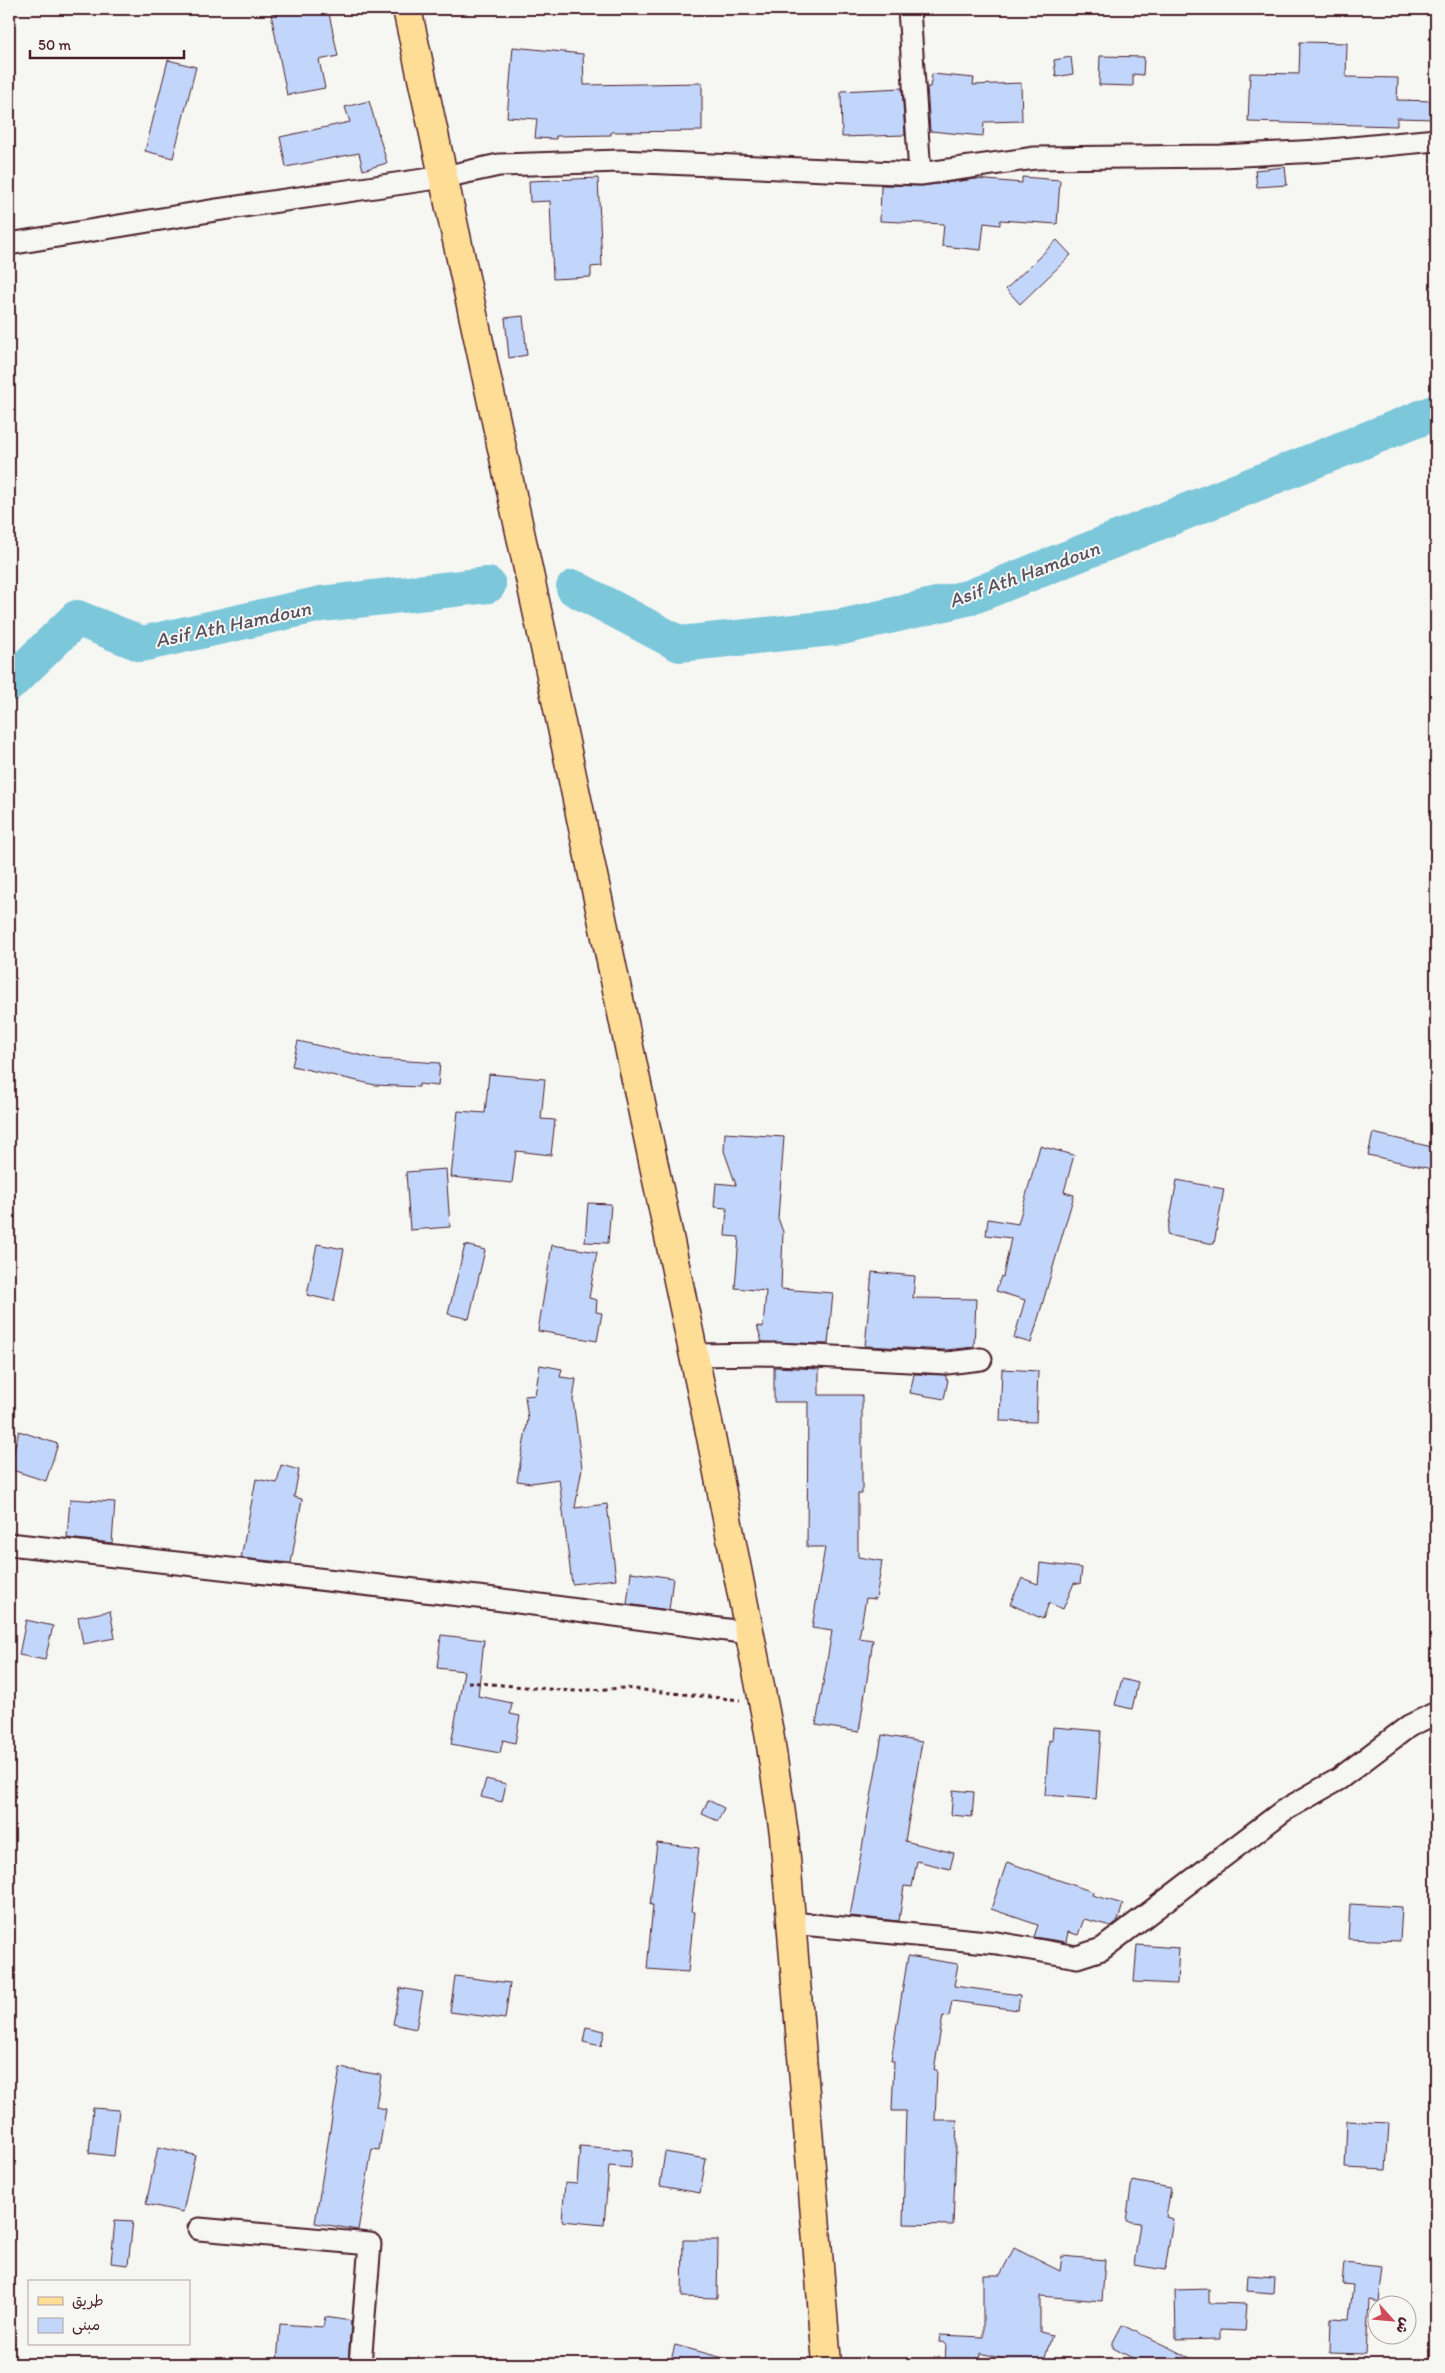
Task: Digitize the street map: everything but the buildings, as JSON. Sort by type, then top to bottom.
[{"type":"main road","points":[[407,9],[549,666],[694,1355],[763,1703],[784,1834],[827,2364]]},
{"type":"street","points":[[909,9],[920,174]]},
{"type":"street","points":[[9,244],[216,210],[444,177],[499,165],[620,161],[920,174],[1035,158],[1221,156],[1320,151],[1436,140]]},
{"type":"street","points":[[694,1355],[777,1354],[947,1363],[981,1359]]},
{"type":"street","points":[[9,1544],[505,1600],[749,1633]]},
{"type":"street","points":[[792,1923],[997,1943],[1077,1957],[1102,1949],[1283,1811],[1339,1779],[1409,1726],[1436,1713]]},
{"type":"street","points":[[199,2229],[370,2244],[360,2364]]},
{"type":"path","points":[[468,1682],[571,1691],[624,1688],[763,1703]]},
{"type":"waterway","name":"Asif Ath Hamdoun","points":[[574,588],[680,644],[842,627],[971,597],[1436,412]]},
{"type":"waterway","name":"Asif Ath Hamdoun","points":[[9,684],[77,618],[142,644],[321,604],[488,585]]}]
